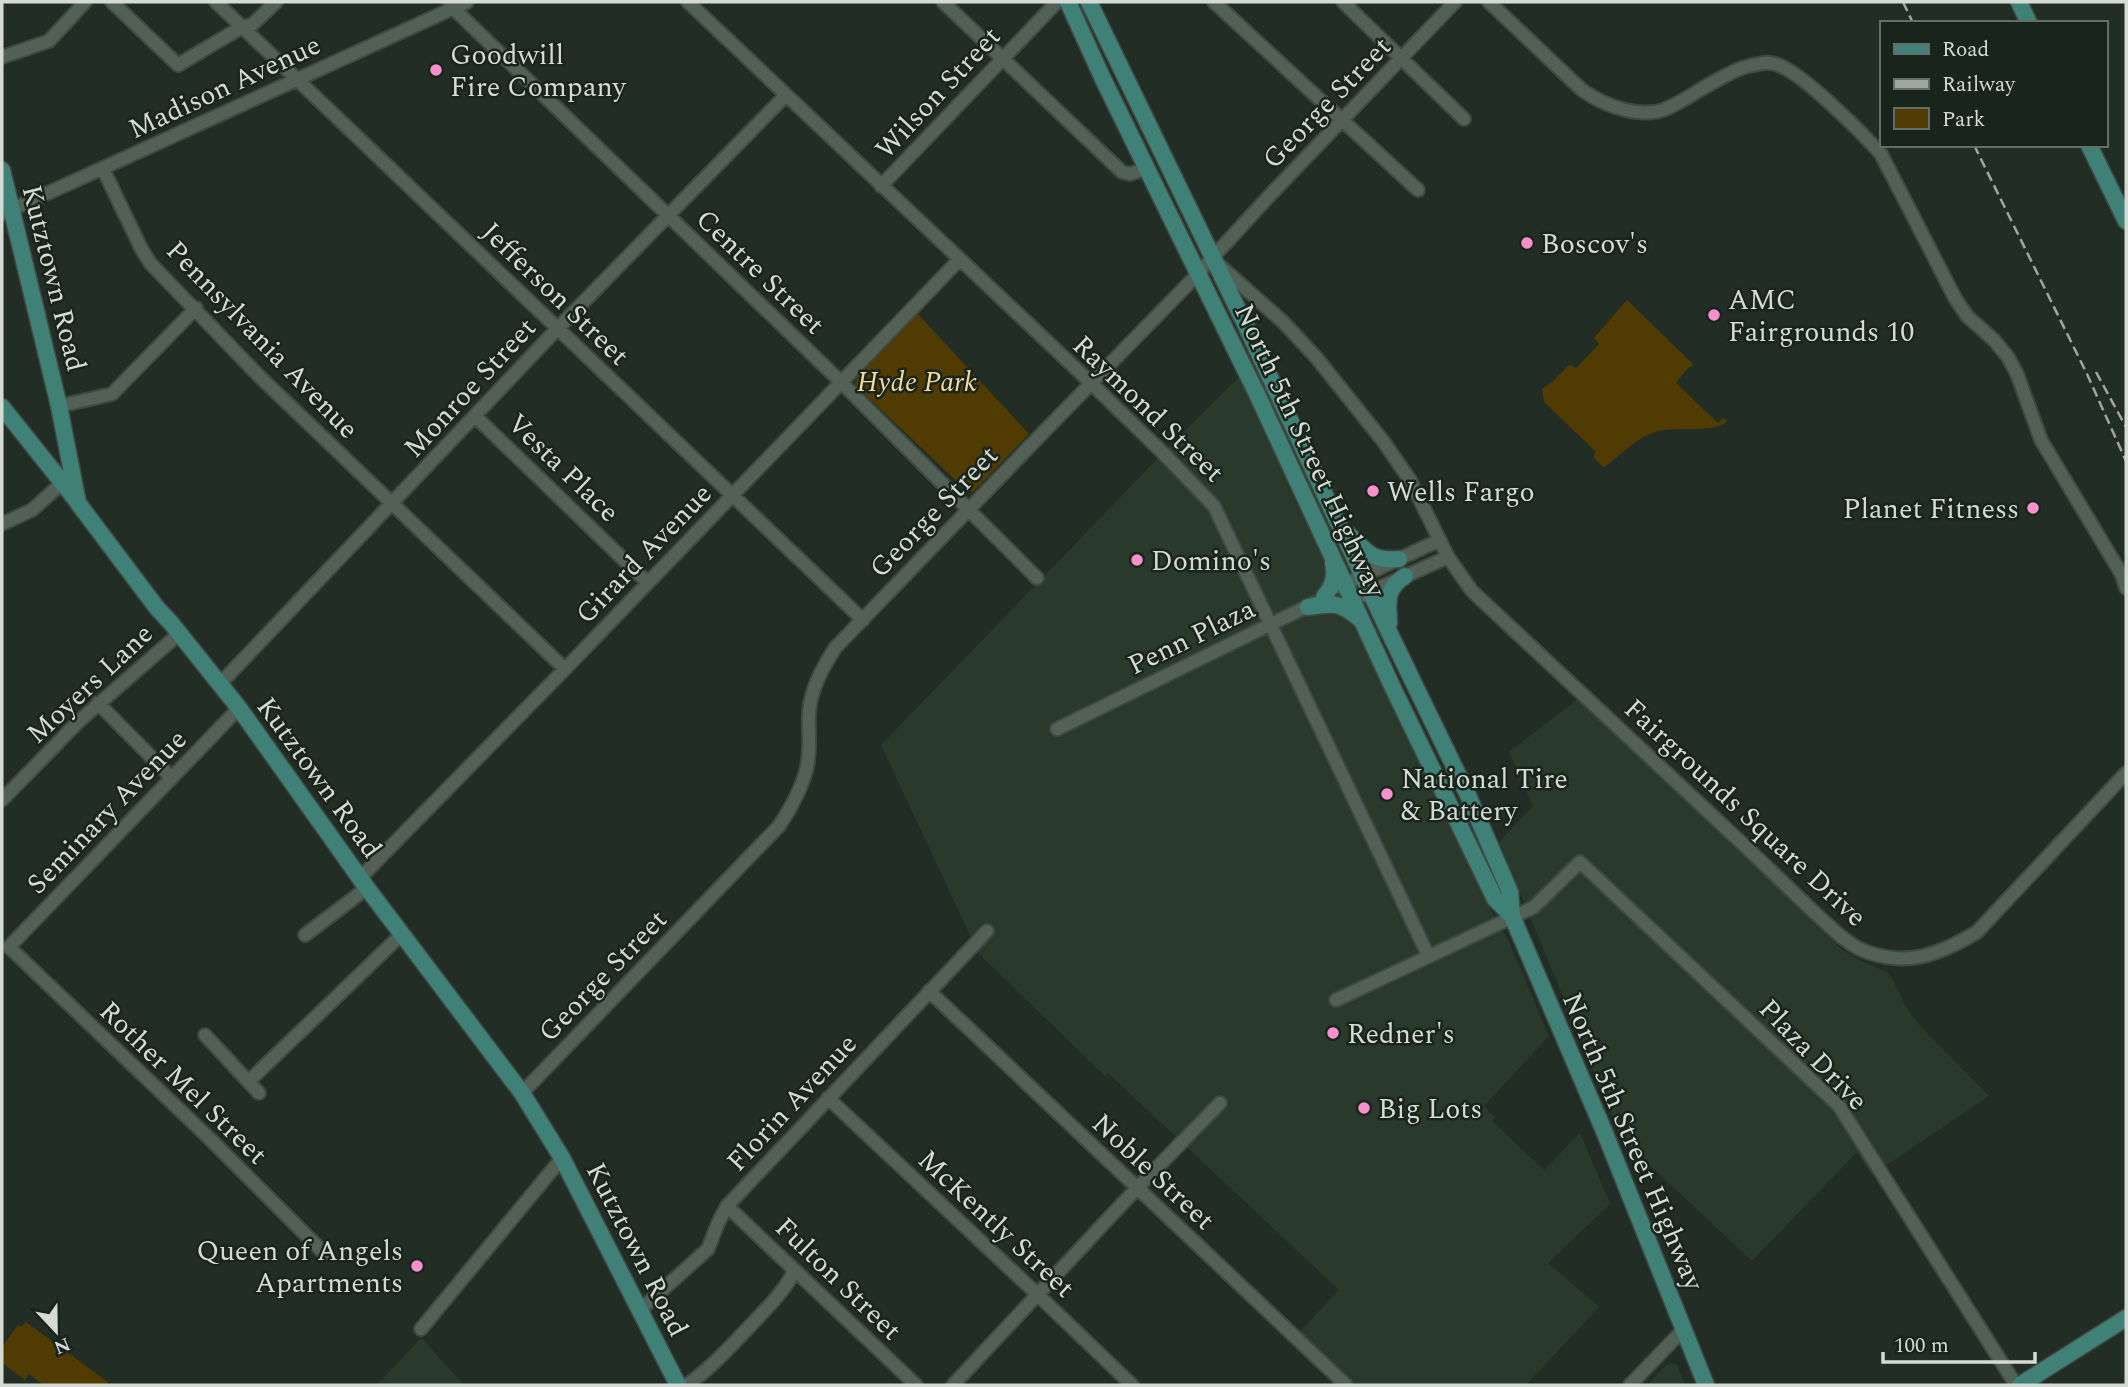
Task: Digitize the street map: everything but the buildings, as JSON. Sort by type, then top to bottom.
[{"type":"main road","name":"North 5th Street Highway","points":[[1068,2],[1495,898],[1512,916]]},
{"type":"main road","name":"North 5th Street Highway","points":[[1089,2],[1447,751],[1510,892],[1512,916],[1604,1131],[1706,1385]]},
{"type":"main road","points":[[2019,2],[2028,21]]},
{"type":"main road","points":[[2090,147],[2126,221]]},
{"type":"main road","name":"Kutztown Road","points":[[2,170],[7,212],[59,406],[78,503],[159,611],[180,633],[239,708],[364,883],[522,1093],[562,1158],[678,1385]]},
{"type":"main road","points":[[2,407],[78,503]]},
{"type":"main road","points":[[1340,525],[1367,554],[1379,559],[1399,559]]},
{"type":"main road","points":[[1324,597],[1335,579],[1330,551]]},
{"type":"main road","points":[[1389,632],[1389,594],[1394,583],[1405,576]]},
{"type":"main road","points":[[1308,607],[1339,605],[1363,621]]},
{"type":"main road","points":[[2018,1385],[2126,1318]]},
{"type":"street","points":[[2,57],[49,41],[85,2]]},
{"type":"street","points":[[112,2],[178,65],[242,27],[252,25],[276,2]]},
{"type":"street","name":"Jefferson Street","points":[[216,2],[863,620]]},
{"type":"street","name":"Madison Avenue","points":[[7,212],[297,80],[451,5],[467,2]]},
{"type":"street","name":"Raymond Street","points":[[688,2],[1091,383],[1214,506],[1428,955]]},
{"type":"street","points":[[943,2],[1122,172],[1130,174],[1148,168]]},
{"type":"street","name":"Wilson Street","points":[[881,186],[1057,2]]},
{"type":"street","points":[[1214,2],[1418,190]]},
{"type":"street","points":[[1343,2],[1464,119]]},
{"type":"street","name":"George Street","points":[[522,1093],[779,826],[797,796],[807,766],[809,714],[816,682],[835,648],[1213,259],[1272,193],[1455,2]]},
{"type":"street","points":[[1489,2],[1582,90],[1612,106],[1639,112],[1665,109],[1737,69],[1766,62],[1785,67],[1806,82],[1881,154],[1955,298],[1967,316],[1994,340],[2013,365],[2041,440],[2122,575],[2126,588]]},
{"type":"street","name":"Centre Street","points":[[451,5],[522,77],[842,383],[1037,578]]},
{"type":"street","name":"Monroe Street","points":[[220,684],[558,328],[786,95]]},
{"type":"street","name":"Pennsylvania Avenue","points":[[103,169],[151,264],[258,375],[565,669]]},
{"type":"street","name":"Fairgrounds Square Drive","points":[[1213,259],[1282,321],[1325,368],[1383,441],[1405,473],[1465,583],[1825,922],[1853,945],[1897,959],[1924,957],[1950,948],[1977,932],[2126,773]]},
{"type":"street","name":"Girard Avenue","points":[[305,936],[364,883],[565,669],[959,260]]},
{"type":"street","points":[[59,406],[112,394],[196,308]]},
{"type":"street","name":"Vesta Place","points":[[475,416],[648,583]]},
{"type":"street","points":[[2,524],[32,510],[61,484]]},
{"type":"street","points":[[1345,583],[1440,540]]},
{"type":"street","points":[[1352,600],[1448,556]]},
{"type":"street","name":"Penn Plaza","points":[[1056,729],[1308,607],[1345,583]]},
{"type":"street","name":"Moyers Lane","points":[[2,800],[98,703],[180,633]]},
{"type":"street","points":[[98,703],[172,778]]},
{"type":"street","name":"Seminary Avenue","points":[[9,947],[239,708]]},
{"type":"street","name":"Plaza Drive","points":[[1512,916],[1534,907],[1580,862],[1839,1106],[2018,1385]]},
{"type":"street","points":[[1336,1000],[1512,916]]},
{"type":"street","name":"Florin Avenue","points":[[640,1310],[709,1249],[727,1206],[987,931]]},
{"type":"street","points":[[248,1081],[402,934]]},
{"type":"street","name":"Rother Mel Street","points":[[9,947],[209,1138],[324,1253]]},
{"type":"street","name":"Noble Street","points":[[929,991],[1137,1188],[1331,1381],[1346,1385]]},
{"type":"street","points":[[205,1035],[259,1093]]},
{"type":"street","name":"McKently Street","points":[[828,1098],[1132,1385]]},
{"type":"street","points":[[953,1385],[1220,1103]]},
{"type":"street","points":[[421,1329],[562,1158]]},
{"type":"street","name":"Fulton Street","points":[[727,1206],[916,1385]]},
{"type":"street","points":[[687,1385],[712,1366],[780,1294],[795,1270]]},
{"type":"street","points":[[1630,1385],[1684,1329]]},
{"type":"shaded area","points":[[1241,375],[1282,459],[1288,485],[1330,572],[1345,588],[1490,909],[1509,942],[1549,1036],[1484,1106],[1495,1118],[1492,1121],[1544,1170],[1580,1133],[1610,1204],[1548,1263],[1599,1307],[1526,1385],[1345,1385],[1294,1338],[1339,1290],[1108,1073],[1105,1076],[979,954],[881,745]]},
{"type":"shaded area","points":[[1578,699],[1746,854],[1842,950],[1885,971],[1892,978],[1906,1007],[1921,1027],[1989,1096],[1872,1175],[1857,1152],[1752,1261],[1622,1139],[1499,842],[1533,806],[1509,752]]},
{"type":"shaded area","points":[[421,1338],[464,1385],[377,1385]]},
{"type":"shaded area","points":[[1671,1363],[1677,1365],[1685,1385],[1647,1385],[1666,1366]]},
{"type":"green space","points":[[1627,300],[1694,365],[1688,368],[1676,383],[1718,423],[1723,418],[1727,421],[1715,427],[1654,432],[1631,445],[1604,468],[1594,458],[1595,451],[1544,402],[1542,389],[1569,365],[1576,368],[1599,344],[1594,338]]},
{"type":"green space","name":"Hyde Park","points":[[917,313],[1029,434],[973,492],[966,490],[856,386],[859,373]]},
{"type":"green space","points":[[26,1322],[108,1382],[106,1385],[44,1385],[29,1374],[25,1380],[2,1363],[2,1347],[18,1325],[21,1327]]},
{"type":"railway","points":[[1903,2],[1912,21]]},
{"type":"railway","points":[[1975,147],[2087,374],[2126,461]]},
{"type":"railway","points":[[2096,372],[2126,427]]},
{"type":"place","name":"Goodwill Fire Company","points":[[436,70]]},
{"type":"place","name":"Boscov's","points":[[1527,243]]},
{"type":"place","name":"AMC Fairgrounds 10","points":[[1714,315]]},
{"type":"place","name":"Wells Fargo","points":[[1373,491]]},
{"type":"place","name":"Planet Fitness","points":[[2033,508]]},
{"type":"place","name":"Domino's","points":[[1137,560]]},
{"type":"place","name":"National Tire & Battery","points":[[1387,794]]},
{"type":"place","name":"Redner's","points":[[1333,1033]]},
{"type":"place","name":"Big Lots","points":[[1364,1108]]},
{"type":"place","name":"Queen of Angels Apartments","points":[[417,1266]]}]
